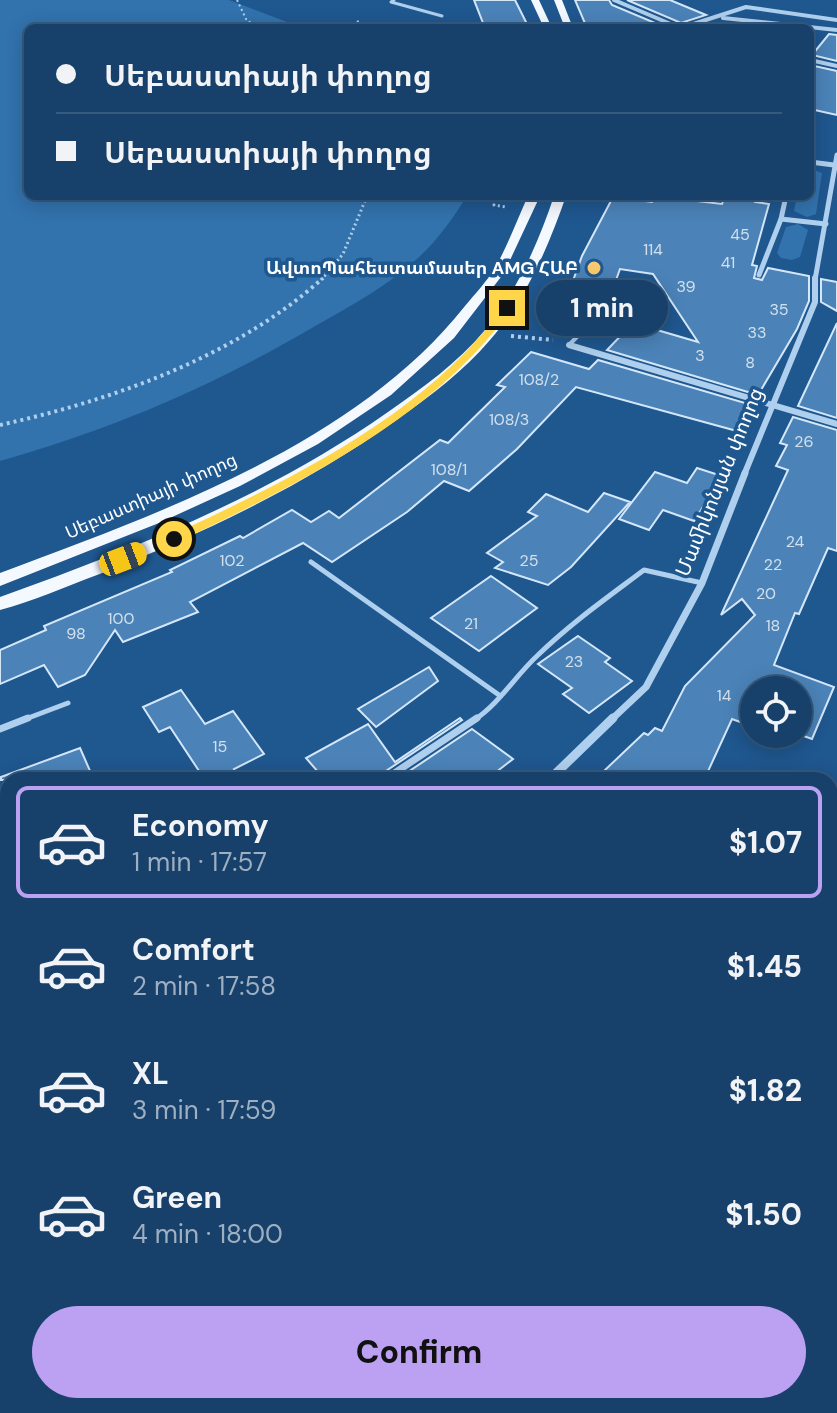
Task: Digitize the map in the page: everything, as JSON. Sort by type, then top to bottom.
[{"type":"main road","points":[[535,0],[546,24]]},
{"type":"main road","points":[[558,0],[567,24]]},
{"type":"main road","name":"Սեբաստիայի փողոց","points":[[0,580],[124,533],[232,486],[319,436],[377,396],[427,356],[480,301],[502,269],[532,200]]},
{"type":"main road","points":[[0,604],[199,529],[279,489],[374,431],[442,378],[490,333],[525,283],[549,231],[559,200]]},
{"type":"street","points":[[614,0],[671,24]]},
{"type":"street","points":[[693,24],[746,7],[837,20]]},
{"type":"street","points":[[714,17],[799,24]]},
{"type":"street","points":[[814,26],[837,30]]},
{"type":"street","points":[[814,61],[837,66]]},
{"type":"street","name":"Մամիկոնյան փողոց","points":[[557,772],[646,687],[702,583],[815,302],[815,272],[837,155]]},
{"type":"street","points":[[814,162],[834,165]]},
{"type":"street","points":[[759,275],[785,200]]},
{"type":"street","points":[[781,219],[837,218]]},
{"type":"street","points":[[569,345],[837,424]]},
{"type":"lane","points":[[394,0],[391,2],[442,16]]},
{"type":"lane","points":[[569,345],[604,309]]},
{"type":"lane","points":[[311,562],[499,695]]},
{"type":"lane","points":[[396,772],[488,711],[499,695],[580,617],[644,570],[702,583]]},
{"type":"lane","points":[[0,729],[68,703]]},
{"type":"path","points":[[237,0],[247,21],[255,24]]},
{"type":"path","points":[[354,24],[361,19]]},
{"type":"path","points":[[0,425],[58,413],[115,396],[195,360],[279,314],[336,266],[365,200]]},
{"type":"path","points":[[496,200],[494,205],[506,207]]},
{"type":"path","points":[[504,336],[549,339],[569,345]]},
{"type":"shaded area","points":[[0,0],[229,0],[292,24],[24,24],[24,200],[464,200],[432,244],[407,268],[330,318],[163,404],[0,461]]},
{"type":"shaded area","points":[[814,170],[822,173],[816,214],[807,217],[794,211],[796,200],[814,200]]},
{"type":"shaded area","points":[[798,224],[808,230],[800,257],[792,260],[781,258],[777,253],[786,227]]},
{"type":"building","points":[[474,0],[515,0],[527,24],[483,24]]},
{"type":"building","points":[[575,0],[609,0],[612,5],[657,24],[585,24]]},
{"type":"building","points":[[627,0],[670,0],[706,15],[681,23]]},
{"type":"building","points":[[829,34],[837,35],[837,61],[814,55]]},
{"type":"building","points":[[814,66],[837,71],[837,115],[814,110]]},
{"type":"building","points":[[611,200],[688,200],[722,204],[724,200],[755,200],[769,204],[752,265],[757,266],[754,278],[762,280],[768,268],[809,276],[809,301],[797,329],[758,395],[607,350],[633,323],[698,342],[653,274],[620,269],[607,305],[566,300],[582,256]]},
{"type":"building","points":[[821,279],[837,282],[837,311],[821,302]]},
{"type":"building","points":[[837,323],[837,418],[798,406]]},
{"type":"building","points":[[531,352],[589,369],[598,360],[752,405],[737,431],[576,387],[517,449],[469,491],[444,481],[407,512],[332,562],[303,543],[190,602],[198,612],[123,642],[115,630],[85,675],[58,687],[44,665],[0,684],[0,650],[46,630],[44,626],[172,572],[170,570],[240,536],[243,538],[292,510],[311,522],[329,511],[339,518],[440,440],[448,443],[505,387],[497,385]]},
{"type":"building","points":[[793,417],[837,430],[837,551],[828,548],[799,614],[795,613],[774,665],[804,676],[740,676],[740,722],[732,719],[708,772],[608,772],[605,770],[644,733],[648,735],[655,728],[662,731],[685,686],[755,615],[742,599],[721,615],[788,470],[776,466],[787,445],[780,443]]},
{"type":"building","points":[[697,468],[728,478],[694,521],[663,510],[649,530],[619,519],[655,472],[687,483]]},
{"type":"building","points":[[604,493],[630,502],[571,567],[548,585],[495,568],[503,562],[487,553],[537,516],[528,512],[546,494],[588,512]]},
{"type":"building","points":[[491,576],[537,608],[479,651],[431,618]]},
{"type":"building","points":[[578,636],[610,658],[605,662],[632,681],[589,713],[563,694],[572,688],[538,664]]},
{"type":"building","points":[[429,667],[438,681],[376,727],[358,709]]},
{"type":"building","points":[[812,679],[834,687],[812,739]]},
{"type":"building","points":[[181,690],[205,724],[233,711],[264,754],[234,769],[236,772],[200,772],[170,727],[159,732],[143,707]]},
{"type":"building","points":[[460,718],[462,720],[384,772],[318,772],[306,758],[368,724],[395,762]]},
{"type":"building","points":[[472,729],[513,759],[496,772],[408,772]]},
{"type":"building","points":[[80,748],[90,772],[15,772]]},
{"type":"place","name":"ԱվտոՊահեստամասեր AMG ՀԱԲ","points":[[594,268]]},
{"type":"route","points":[[174,539],[279,489],[374,431],[442,378],[490,333],[507,308]]}]
